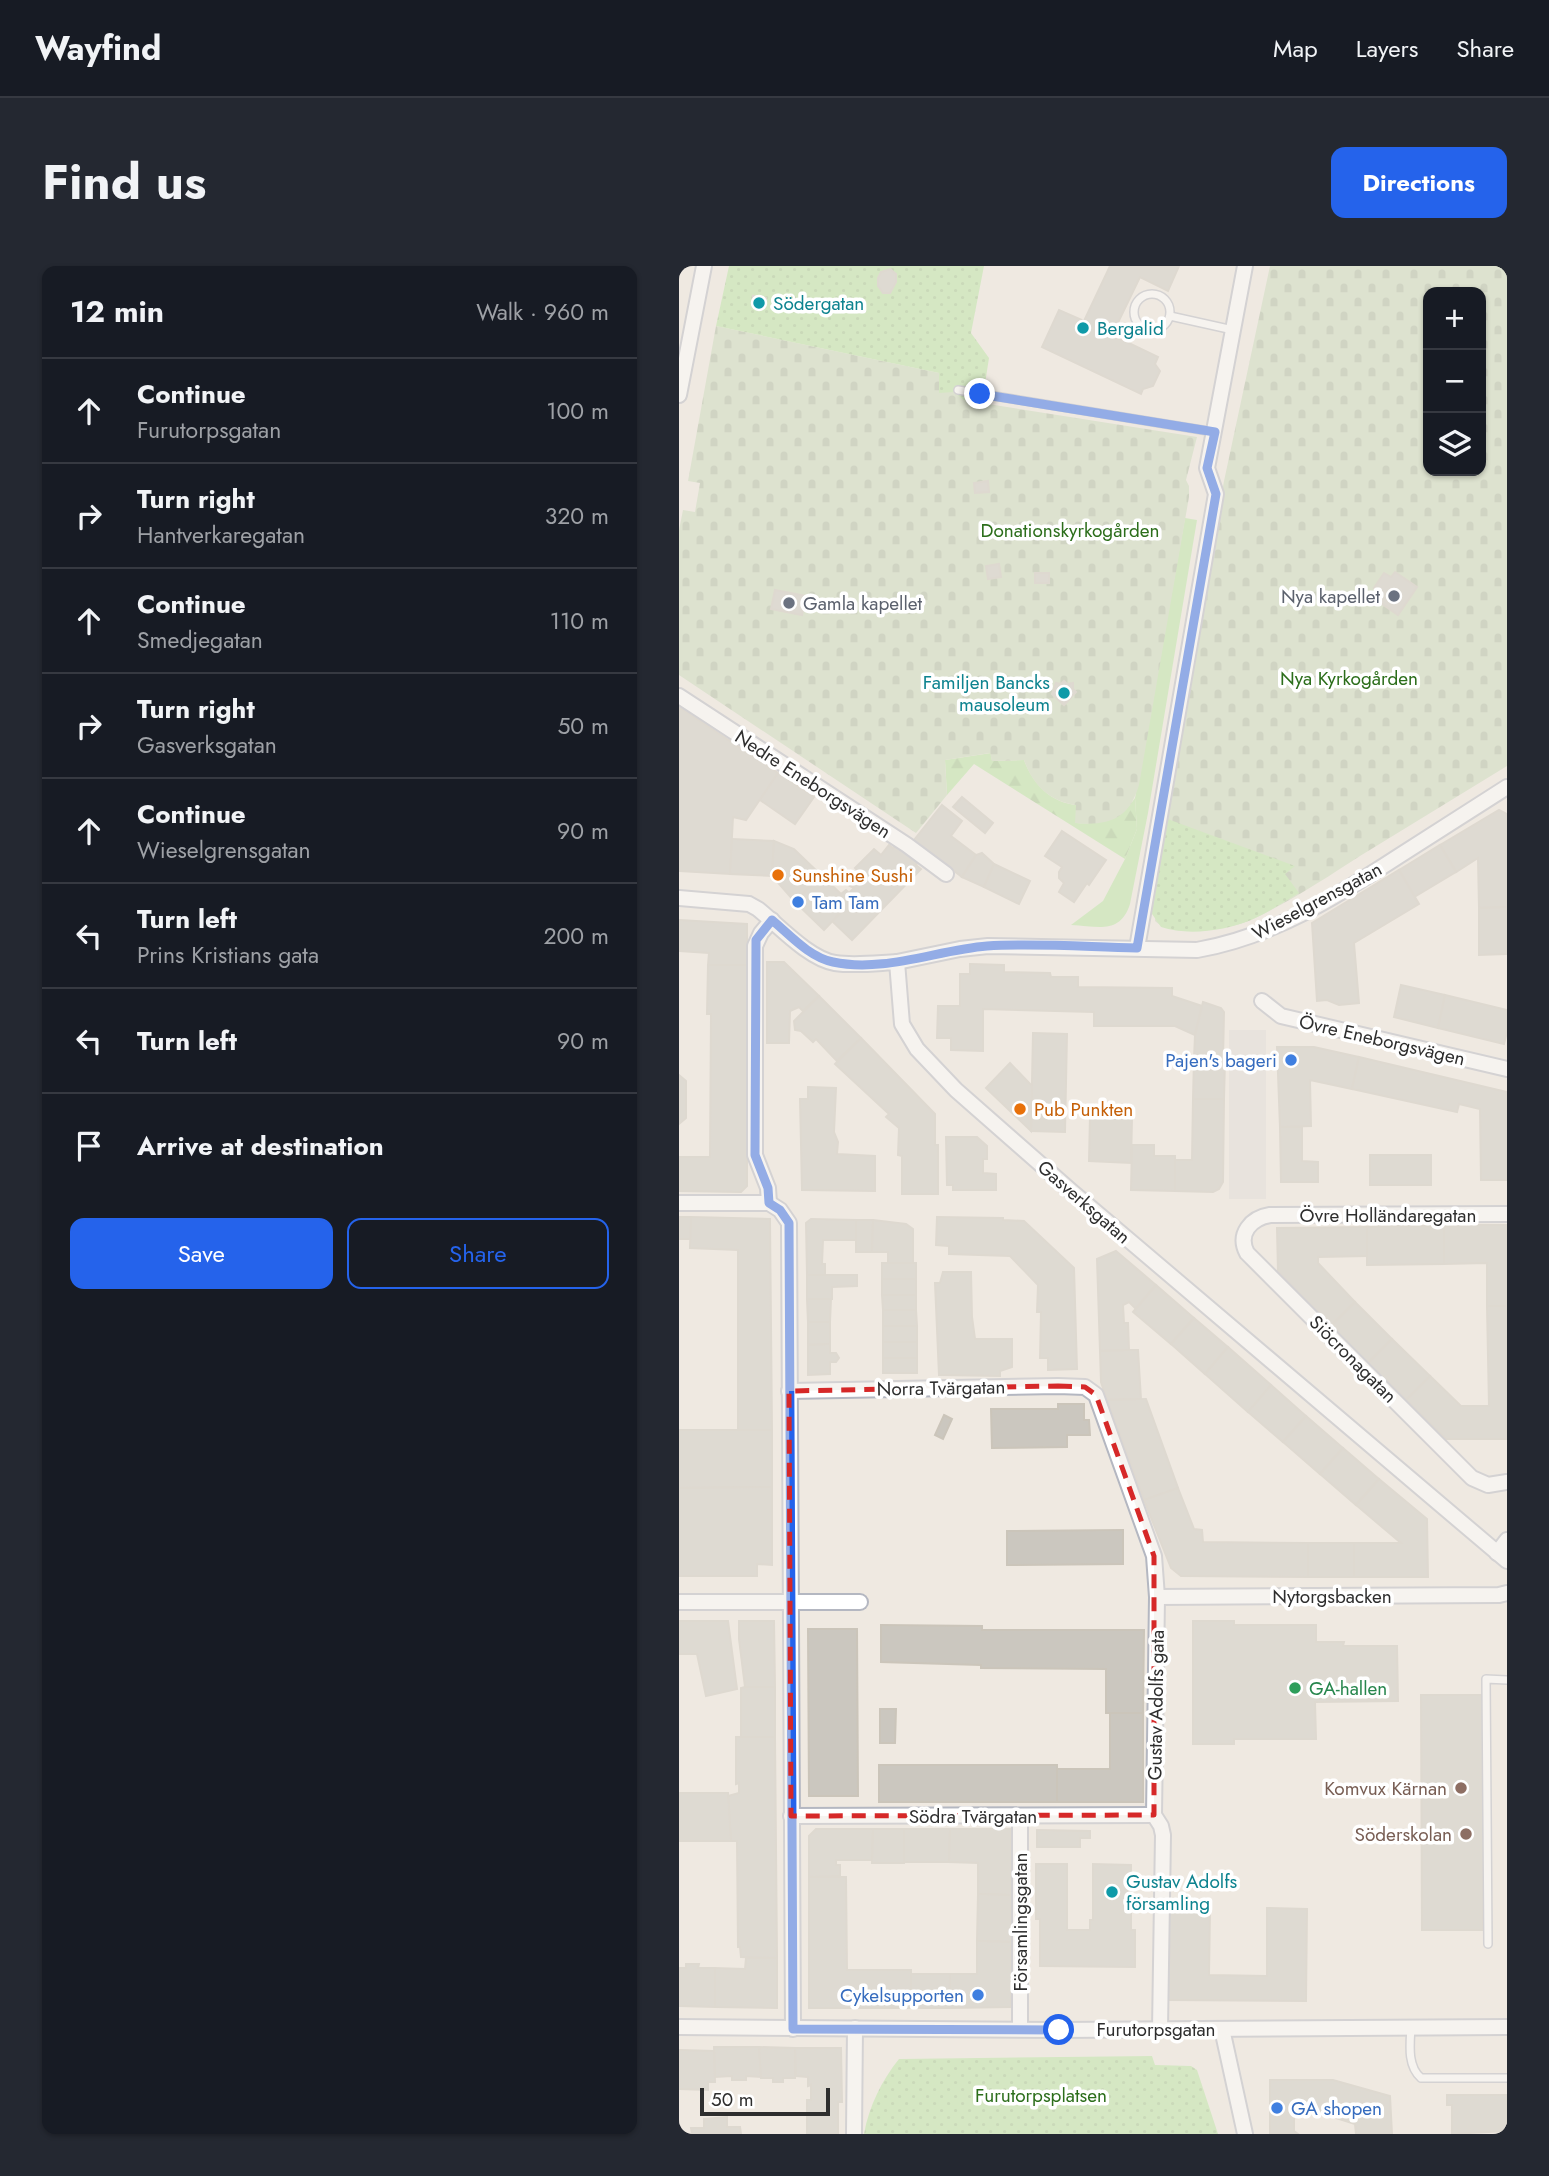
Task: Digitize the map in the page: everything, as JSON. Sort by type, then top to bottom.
[{"type":"street","points":[[679,395],[704,266]]},
{"type":"street","points":[[1137,948],[1216,494],[1207,468],[1245,266]]},
{"type":"street","name":"Nedre Eneborgsvägen","points":[[679,696],[907,845],[946,874]]},
{"type":"street","name":"Wieselgrensgatan","points":[[897,962],[988,946],[1197,950],[1236,942],[1277,927],[1363,879],[1507,788]]},
{"type":"street","points":[[679,898],[749,904],[815,955],[827,961],[854,964],[897,962]]},
{"type":"street","points":[[769,1203],[768,1188],[755,1155],[755,946],[772,920]]},
{"type":"street","name":"Gasverksgatan","points":[[897,962],[902,1024],[917,1049],[947,1080],[1071,1191],[1502,1557]]},
{"type":"street","name":"Övre Eneborgsvägen","points":[[1262,1001],[1281,1016],[1507,1069]]},
{"type":"street","points":[[679,1203],[769,1203],[780,1210],[789,1223],[793,2029]]},
{"type":"street","name":"Övre Holländaregatan","points":[[1270,1215],[1507,1214]]},
{"type":"street","name":"Siöcronagatan","points":[[1270,1215],[1259,1217],[1248,1225],[1243,1242],[1247,1253],[1472,1478],[1488,1485],[1507,1482]]},
{"type":"street","name":"Norra Tvärgatan","points":[[789,1391],[1058,1386],[1081,1387],[1092,1391]]},
{"type":"street","name":"Gustav Adolfs gata","points":[[1092,1391],[1098,1400],[1154,1556],[1157,1597],[1154,1815],[1163,1835],[1160,2029]]},
{"type":"street","points":[[1502,1557],[1507,1540]]},
{"type":"street","name":"Nytorgsbacken","points":[[1157,1597],[1507,1593]]},
{"type":"street","points":[[679,1602],[860,1602]]},
{"type":"street","name":"Södra Tvärgatan","points":[[792,1816],[1154,1815]]},
{"type":"street","name":"Församlingsgatan","points":[[1020,1816],[1020,2029]]},
{"type":"street","name":"Furutorpsgatan","points":[[679,2027],[1507,2027]]},
{"type":"street","points":[[854,2134],[855,2028]]},
{"type":"street","points":[[1222,2029],[1245,2134]]},
{"type":"lane","points":[[1155,294],[1167,301],[1170,316],[1162,327],[1147,329],[1136,320],[1135,306],[1145,295],[1155,294]]},
{"type":"lane","points":[[1170,316],[1233,330]]},
{"type":"lane","points":[[958,390],[1215,432]]},
{"type":"lane","points":[[1488,1944],[1486,1679],[1507,1680]]},
{"type":"lane","points":[[1411,2027],[1412,2064],[1414,2071],[1421,2078],[1507,2078]]},
{"type":"highlighted area","points":[[1085,1387],[1096,1395],[1154,1556],[1154,1815],[791,1816],[789,1391]]},
{"type":"green space","points":[[729,266],[984,266],[971,333],[989,358],[982,403],[963,400],[954,392],[939,393],[939,373],[716,326]]},
{"type":"green space","name":"Nya Kyrkogården","points":[[1270,266],[1507,266],[1507,766],[1281,905],[1243,923],[1218,929],[1175,930],[1155,921],[1164,806],[1224,481]]},
{"type":"green space","name":"Donationskyrkogården","points":[[716,326],[939,373],[963,400],[1197,437],[1186,480],[1189,497],[1139,785],[1130,806],[1123,813],[1108,821],[1075,823],[1076,805],[1058,800],[1043,790],[1032,777],[1024,760],[992,761],[990,753],[945,760],[947,795],[916,833],[679,675],[679,530],[683,510],[695,512],[700,483],[688,481]]},
{"type":"green space","points":[[1185,518],[1197,520],[1130,904],[1126,914],[1114,925],[1071,925],[1103,901],[1137,829],[1135,798]]},
{"type":"green space","points":[[991,753],[992,761],[1024,760],[1032,777],[1050,796],[1076,805],[1076,823],[1102,822],[1117,816],[1135,798],[1137,829],[1125,859],[974,764],[947,795],[945,760]]},
{"type":"green space","points":[[1162,817],[1295,866],[1285,874],[1299,893],[1257,917],[1230,927],[1194,932],[1161,927],[1150,911]]},
{"type":"green space","name":"Furutorpsplatsen","points":[[1152,2056],[1155,2065],[1191,2066],[1197,2070],[1218,2134],[864,2134],[877,2094],[899,2059]]},
{"type":"shaded area","points":[[1229,1030],[1266,1030],[1266,1199],[1229,1199]]},
{"type":"building","name":"Bergalid","points":[[1110,266],[1179,266],[1168,291],[1140,277],[1112,335],[1158,357],[1155,364],[1160,371],[1153,386],[1143,389],[1141,394],[1042,347],[1059,310],[1084,321]]},
{"type":"building","points":[[890,269],[896,274],[896,282],[890,293],[883,293],[878,286],[878,278],[881,272]]},
{"type":"building","name":"Södergatan","points":[[753,296],[766,298],[765,307],[752,305]]},
{"type":"building","points":[[988,481],[989,492],[975,493],[974,483]]},
{"type":"building","points":[[999,564],[1001,577],[988,579],[986,566]]},
{"type":"building","name":"Nya kapellet","points":[[1395,572],[1417,587],[1398,615],[1375,599],[1380,592],[1374,588],[1384,573],[1391,577]]},
{"type":"building","points":[[1035,573],[1049,573],[1049,583],[1035,583]]},
{"type":"building","name":"Gamla kapellet","points":[[775,590],[806,596],[802,615],[771,609]]},
{"type":"building","name":"Familjen Bancks mausoleum","points":[[1064,681],[1067,684],[1073,683],[1076,692],[1064,705],[1052,694],[1056,683],[1061,684]]},
{"type":"building","points":[[679,707],[778,773],[746,820],[733,817],[730,874],[679,871]]},
{"type":"building","points":[[778,773],[814,797],[795,824],[760,800]]},
{"type":"building","points":[[962,797],[993,823],[985,833],[953,807]]},
{"type":"building","points":[[942,805],[962,821],[951,836],[976,855],[962,877],[914,840]]},
{"type":"building","points":[[1499,810],[1507,814],[1507,907],[1479,908],[1478,858],[1456,872],[1440,845]]},
{"type":"building","points":[[1062,831],[1106,860],[1074,902],[1059,892],[1064,883],[1059,878],[1062,867],[1045,856]]},
{"type":"building","points":[[732,839],[774,841],[772,876],[730,874]]},
{"type":"building","points":[[774,841],[794,849],[821,875],[795,902],[772,876]]},
{"type":"building","points":[[897,843],[919,861],[916,865],[921,869],[852,940],[832,921],[843,910],[841,894],[846,890],[849,893],[854,888],[850,886],[856,881],[853,878],[859,872],[855,868],[874,849],[881,855],[889,845],[893,848]]},
{"type":"building","points":[[1440,845],[1456,872],[1414,897],[1399,870]]},
{"type":"building","points":[[982,853],[994,864],[984,887],[962,877],[976,855]]},
{"type":"building","points":[[994,864],[1030,881],[1019,904],[984,887]]},
{"type":"building","points":[[1399,870],[1419,904],[1354,943],[1359,1003],[1339,1005],[1327,1000],[1317,1001],[1312,923]]},
{"type":"building","points":[[821,875],[841,894],[843,910],[824,930],[795,902]]},
{"type":"building","points":[[1507,907],[1507,954],[1479,955],[1479,908]]},
{"type":"building","points":[[679,920],[747,924],[747,965],[708,965],[709,953],[679,951]]},
{"type":"building","points":[[767,962],[784,962],[819,996],[803,1011],[799,1007],[790,1011],[789,1043],[767,1043]]},
{"type":"building","points":[[970,964],[1004,965],[1004,972],[1050,973],[1051,977],[1078,977],[1078,987],[1172,988],[1172,996],[1202,1006],[1195,1035],[1175,1026],[1094,1026],[1094,1012],[983,1009],[983,1051],[951,1050],[951,1038],[937,1038],[938,1006],[960,1006],[960,974],[970,974]]},
{"type":"building","points":[[708,965],[747,965],[747,1186],[741,1192],[679,1191],[679,1157],[710,1157],[711,1014],[707,1014]]},
{"type":"building","points":[[1401,985],[1445,995],[1438,1028],[1394,1017]]},
{"type":"building","points":[[1445,995],[1507,1010],[1504,1044],[1438,1028]]},
{"type":"building","points":[[819,996],[861,1038],[837,1061],[816,1039],[813,1042],[801,1031],[795,1030],[794,1021]]},
{"type":"building","points":[[1203,1002],[1221,1008],[1224,1012],[1223,1060],[1194,1059],[1195,1035]]},
{"type":"building","points":[[1033,1033],[1067,1034],[1065,1132],[1031,1131]]},
{"type":"building","points":[[861,1038],[935,1114],[938,1194],[902,1194],[902,1156],[898,1155],[899,1128],[886,1117],[889,1114],[835,1064]]},
{"type":"building","points":[[1277,1047],[1314,1047],[1359,1057],[1352,1089],[1310,1080],[1311,1126],[1280,1127]]},
{"type":"building","points":[[1359,1057],[1507,1092],[1507,1180],[1481,1180],[1480,1109],[1459,1104],[1457,1112],[1352,1089]]},
{"type":"building","points":[[1194,1059],[1225,1060],[1224,1099],[1193,1099]]},
{"type":"building","name":"Pub Punkten","points":[[1010,1063],[1032,1086],[1031,1131],[986,1088]]},
{"type":"building","points":[[679,1075],[686,1081],[686,1118],[679,1124]]},
{"type":"building","points":[[808,1087],[836,1088],[834,1132],[838,1142],[837,1154],[875,1156],[875,1191],[802,1190],[800,1099],[808,1099]]},
{"type":"building","points":[[1193,1099],[1224,1099],[1223,1182],[1219,1189],[1213,1192],[1175,1191],[1175,1160],[1192,1160]]},
{"type":"building","points":[[1090,1116],[1132,1118],[1131,1163],[1089,1161]]},
{"type":"building","points":[[1280,1127],[1302,1127],[1302,1161],[1318,1162],[1318,1182],[1281,1182]]},
{"type":"building","points":[[946,1137],[977,1137],[987,1146],[983,1173],[996,1174],[996,1190],[953,1190],[953,1185],[947,1185]]},
{"type":"building","points":[[1132,1145],[1154,1145],[1154,1156],[1175,1156],[1175,1191],[1131,1190]]},
{"type":"building","points":[[1370,1155],[1431,1155],[1431,1185],[1370,1185]]},
{"type":"building","points":[[679,1217],[691,1217],[691,1239],[679,1239]]},
{"type":"building","points":[[691,1217],[770,1219],[772,1430],[738,1430],[738,1250],[690,1248]]},
{"type":"building","points":[[937,1217],[1024,1221],[1074,1268],[1077,1369],[1048,1370],[1048,1358],[1040,1358],[1041,1312],[1037,1312],[1038,1285],[1010,1256],[949,1254],[949,1246],[936,1245]]},
{"type":"building","points":[[811,1219],[856,1220],[856,1240],[823,1240],[822,1264],[825,1264],[825,1275],[807,1275],[806,1223]]},
{"type":"building","points":[[856,1220],[873,1220],[872,1252],[856,1252]]},
{"type":"building","points":[[873,1220],[906,1224],[913,1229],[913,1263],[888,1263],[888,1252],[872,1252]]},
{"type":"building","points":[[1507,1225],[1507,1306],[1487,1306],[1487,1263],[1444,1264],[1444,1226]]},
{"type":"building","points":[[1444,1226],[1444,1264],[1367,1265],[1367,1227]]},
{"type":"building","points":[[1367,1227],[1367,1256],[1318,1257],[1318,1263],[1355,1302],[1331,1326],[1278,1272],[1277,1228]]},
{"type":"building","points":[[1116,1251],[1156,1285],[1136,1309],[1129,1302],[1123,1305],[1124,1323],[1128,1323],[1129,1350],[1100,1351],[1097,1259]]},
{"type":"building","points":[[882,1263],[916,1263],[916,1279],[882,1279]]},
{"type":"building","points":[[943,1272],[971,1272],[975,1339],[1012,1339],[1012,1367],[1000,1371],[1000,1376],[939,1375],[935,1283],[940,1283]]},
{"type":"building","points":[[807,1275],[857,1275],[857,1286],[832,1287],[832,1299],[807,1299]]},
{"type":"building","points":[[882,1279],[916,1279],[916,1295],[882,1295]]},
{"type":"building","points":[[1156,1285],[1194,1318],[1171,1344],[1133,1312]]},
{"type":"building","points":[[882,1295],[916,1295],[916,1310],[883,1310]]},
{"type":"building","points":[[807,1299],[831,1299],[830,1322],[808,1322]]},
{"type":"building","points":[[1355,1302],[1392,1339],[1368,1363],[1331,1326]]},
{"type":"building","points":[[1487,1306],[1507,1306],[1507,1439],[1446,1439],[1406,1400],[1430,1376],[1461,1406],[1489,1406]]},
{"type":"building","points":[[883,1310],[916,1310],[917,1326],[883,1326]]},
{"type":"building","points":[[1194,1318],[1228,1347],[1205,1374],[1171,1344]]},
{"type":"building","points":[[808,1322],[830,1322],[830,1344],[808,1345]]},
{"type":"building","points":[[883,1326],[917,1326],[917,1342],[883,1342]]},
{"type":"building","points":[[1392,1339],[1430,1376],[1406,1400],[1368,1363]]},
{"type":"building","points":[[883,1342],[917,1342],[917,1358],[883,1358]]},
{"type":"building","points":[[830,1344],[830,1353],[836,1353],[839,1358],[836,1362],[830,1362],[830,1374],[808,1375],[808,1345]]},
{"type":"building","points":[[1228,1347],[1271,1385],[1248,1412],[1205,1374]]},
{"type":"building","points":[[1138,1350],[1141,1399],[1107,1400],[1101,1382],[1100,1351]]},
{"type":"building","points":[[883,1358],[917,1358],[917,1373],[883,1373]]},
{"type":"building","points":[[1271,1385],[1306,1416],[1283,1442],[1248,1412]]},
{"type":"building","points":[[1146,1399],[1178,1488],[1144,1500],[1107,1400]]},
{"type":"building","points":[[1058,1404],[1084,1404],[1084,1420],[1089,1420],[1090,1435],[1067,1435],[1067,1447],[992,1448],[991,1409],[1058,1409]]},
{"type":"building","points":[[944,1415],[952,1419],[943,1439],[935,1435]]},
{"type":"building","points":[[1306,1416],[1343,1448],[1320,1474],[1283,1442]]},
{"type":"building","points":[[679,1430],[772,1430],[772,1487],[679,1488]]},
{"type":"building","points":[[1343,1448],[1379,1479],[1356,1505],[1320,1474]]},
{"type":"building","points":[[1379,1479],[1427,1519],[1428,1577],[1354,1577],[1354,1543],[1401,1543],[1356,1505]]},
{"type":"building","points":[[772,1487],[772,1565],[757,1564],[757,1576],[679,1576],[679,1488]]},
{"type":"building","points":[[1178,1488],[1194,1529],[1202,1530],[1203,1542],[1308,1543],[1308,1577],[1181,1576],[1171,1568],[1144,1500]]},
{"type":"building","points":[[1123,1530],[1123,1564],[1007,1565],[1007,1531]]},
{"type":"building","points":[[1308,1543],[1354,1543],[1354,1577],[1308,1577]]},
{"type":"building","points":[[679,1621],[728,1621],[737,1689],[706,1696],[697,1654],[679,1654]]},
{"type":"building","points":[[739,1621],[774,1621],[775,1687],[745,1687]]},
{"type":"building","name":"GA-hallen","points":[[1193,1621],[1234,1621],[1234,1625],[1316,1625],[1316,1642],[1344,1642],[1343,1646],[1397,1646],[1398,1701],[1315,1702],[1316,1739],[1234,1739],[1234,1744],[1193,1744]]},
{"type":"building","points":[[881,1625],[982,1626],[982,1630],[1144,1630],[1143,1713],[1106,1713],[1106,1669],[981,1668],[981,1665],[881,1662]]},
{"type":"building","points":[[808,1629],[857,1629],[858,1796],[809,1796]]},
{"type":"building","points":[[775,1687],[775,1737],[741,1737],[741,1688]]},
{"type":"building","points":[[1421,1695],[1483,1695],[1483,1930],[1422,1930]]},
{"type":"building","points":[[880,1709],[896,1709],[895,1743],[880,1743]]},
{"type":"building","points":[[1110,1713],[1143,1713],[1143,1802],[1057,1802],[1057,1769],[1110,1769]]},
{"type":"building","points":[[736,1737],[775,1737],[777,1958],[741,1957],[738,1947],[737,1841],[731,1841],[728,1796],[739,1793],[739,1783],[736,1784]]},
{"type":"building","points":[[879,1765],[1057,1765],[1057,1802],[879,1802]]},
{"type":"building","points":[[679,1793],[728,1793],[731,1841],[679,1841]]},
{"type":"building","points":[[816,1829],[873,1829],[872,1860],[836,1860],[836,1865],[840,1865],[840,1876],[809,1877],[809,1836]]},
{"type":"building","points":[[873,1829],[904,1829],[904,1863],[872,1863]]},
{"type":"building","points":[[904,1829],[950,1829],[949,1862],[904,1862]]},
{"type":"building","points":[[950,1829],[1011,1829],[1011,1895],[978,1894],[978,1863],[949,1862]]},
{"type":"building","points":[[1037,1830],[1090,1831],[1090,1838],[1080,1838],[1080,1847],[1037,1847]]},
{"type":"building","name":"Gustav Adolfs församling","points":[[1036,1864],[1067,1864],[1067,1930],[1090,1930],[1090,1920],[1093,1920],[1093,1864],[1131,1865],[1131,1930],[1135,1930],[1135,1967],[1040,1966],[1040,1919],[1036,1919]]},
{"type":"building","points":[[809,1877],[846,1877],[847,1970],[911,1970],[911,2008],[809,2008]]},
{"type":"building","points":[[978,1894],[1011,1895],[1011,1942],[977,1941]]},
{"type":"building","points":[[1267,1908],[1307,1909],[1306,2001],[1167,2000],[1168,1909],[1210,1909],[1209,1975],[1267,1976]]},
{"type":"building","points":[[977,1941],[1011,1942],[1011,2007],[949,2008],[950,1974],[977,1974]]},
{"type":"building","points":[[746,1958],[777,1958],[777,2008],[715,2007],[715,1968],[745,1969]]},
{"type":"building","points":[[686,1964],[699,1964],[698,1968],[715,1968],[715,2007],[679,2006],[679,1968],[686,1968]]},
{"type":"building","points":[[911,1974],[950,1974],[949,2008],[911,2008]]},
{"type":"building","points":[[714,2047],[759,2047],[761,2077],[746,2076],[746,2080],[732,2080],[732,2076],[715,2077]]},
{"type":"building","points":[[759,2047],[795,2048],[795,2078],[783,2078],[783,2082],[773,2082],[773,2078],[761,2078]]},
{"type":"building","points":[[795,2048],[841,2048],[842,2102],[838,2102],[838,2134],[807,2134],[807,2100],[811,2100],[811,2085],[808,2086],[808,2077],[796,2076]]},
{"type":"building","points":[[679,2050],[714,2051],[715,2082],[708,2082],[708,2090],[679,2089]]},
{"type":"building","points":[[1270,2080],[1333,2080],[1390,2096],[1392,2134],[1356,2134],[1355,2124],[1336,2118],[1336,2108],[1323,2108],[1320,2112],[1315,2112],[1312,2108],[1299,2108],[1294,2114],[1294,2131],[1298,2134],[1270,2134]]},
{"type":"building","points":[[1447,2095],[1507,2095],[1507,2131],[1452,2134],[1452,2105],[1447,2105]]},
{"type":"building","points":[[727,2117],[727,2127],[740,2127],[741,2134],[692,2134],[691,2128],[704,2128],[704,2119]]},
{"type":"place","name":"Södergatan","points":[[759,303]]},
{"type":"place","name":"Bergalid","points":[[1083,328]]},
{"type":"place","name":"Nya kapellet","points":[[1394,596]]},
{"type":"place","name":"Gamla kapellet","points":[[789,603]]},
{"type":"place","name":"Familjen Bancks mausoleum","points":[[1064,693]]},
{"type":"place","name":"Sunshine Sushi","points":[[778,875]]},
{"type":"place","name":"Tam Tam","points":[[798,902]]},
{"type":"place","name":"Pajen's bageri","points":[[1291,1060]]},
{"type":"place","name":"Pub Punkten","points":[[1020,1109]]},
{"type":"place","name":"GA-hallen","points":[[1295,1688]]},
{"type":"place","name":"Komvux Kärnan","points":[[1461,1788]]},
{"type":"place","name":"Söderskolan","points":[[1466,1834]]},
{"type":"place","name":"Gustav Adolfs församling","points":[[1112,1892]]},
{"type":"place","name":"Cykelsupporten","points":[[978,1995]]},
{"type":"place","name":"GA shopen","points":[[1277,2108]]},
{"type":"route","points":[[980,394],[1215,432],[1207,468],[1216,494],[1147,876],[1137,948],[988,946],[897,962],[854,964],[835,963],[815,955],[772,920],[756,940],[755,1155],[768,1188],[769,1203],[784,1214],[789,1223],[793,2029],[1059,2030]]}]
